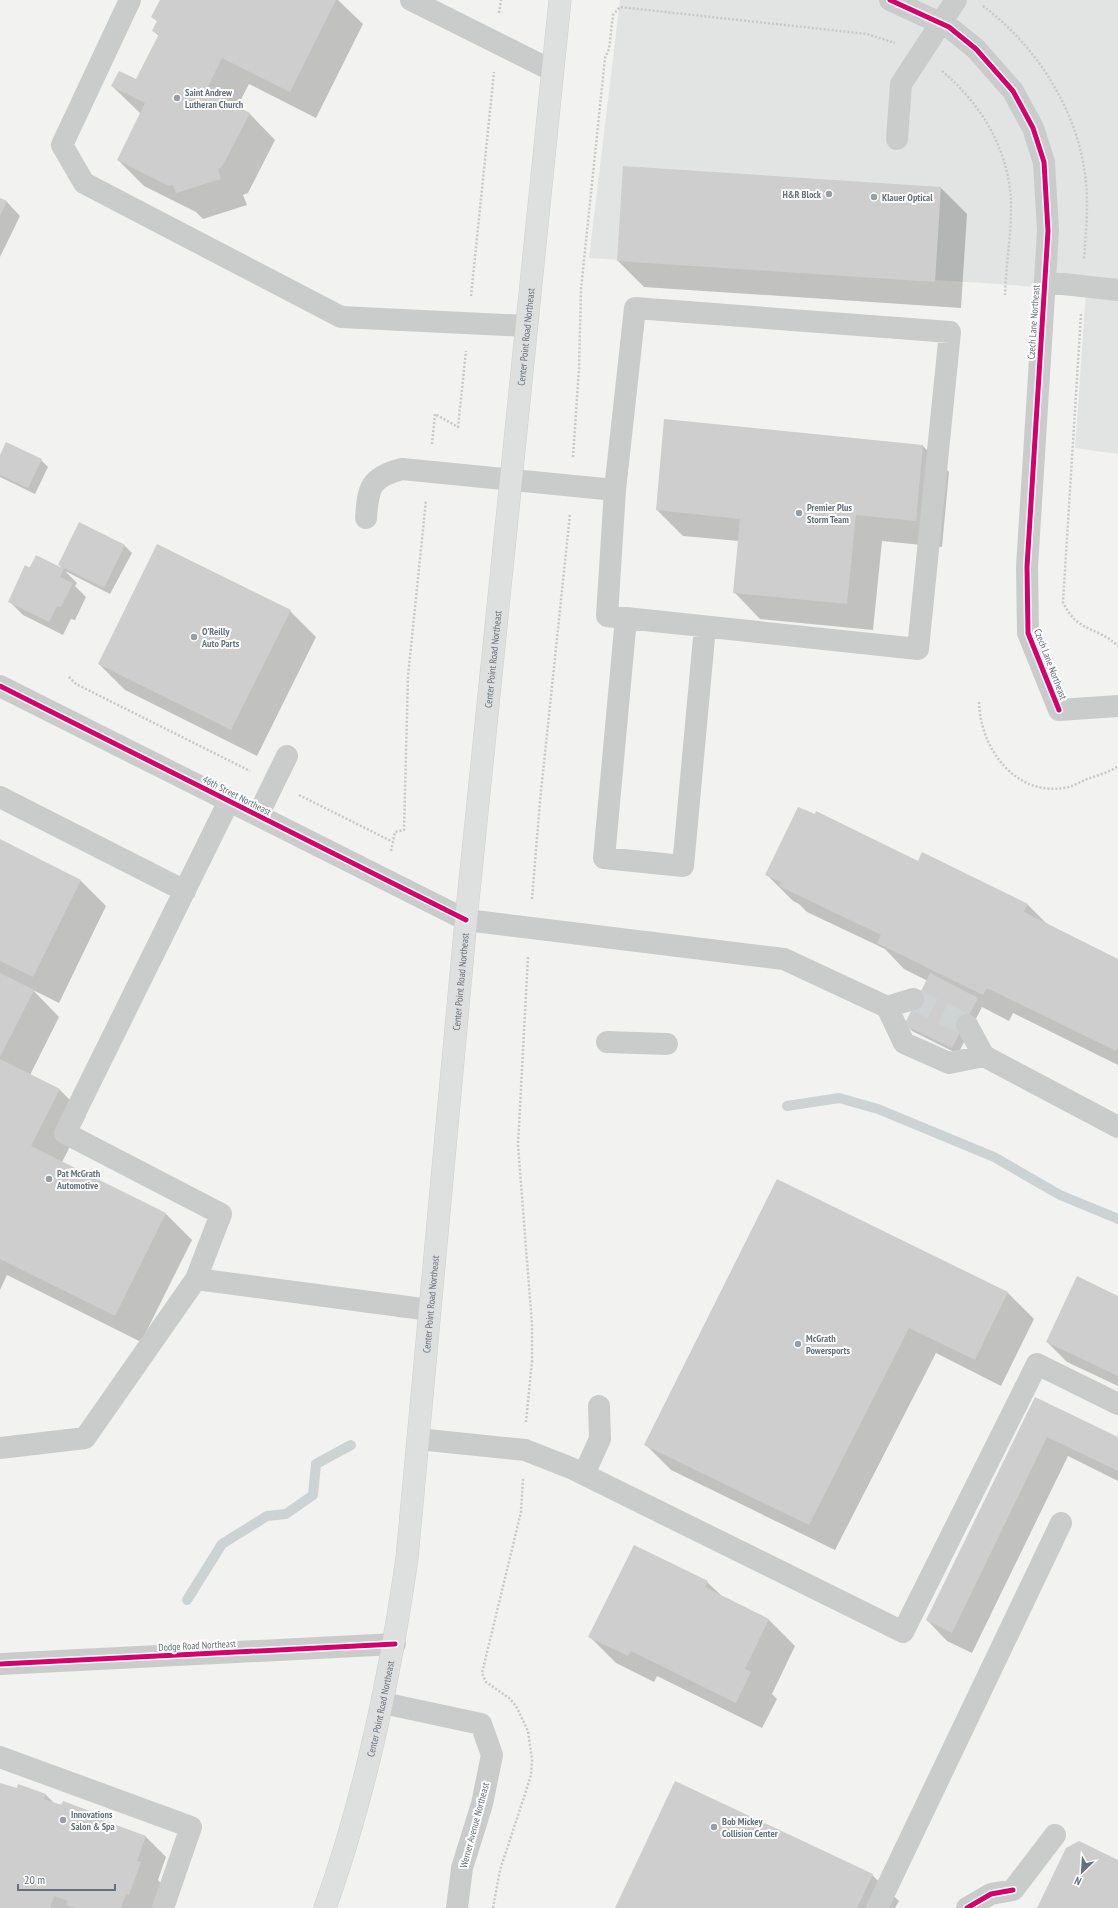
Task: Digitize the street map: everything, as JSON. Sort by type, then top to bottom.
[{"type":"main road","name":"Center Point Road Northeast","points":[[325,1908],[336,1878],[368,1767],[383,1703],[394,1644],[407,1558],[466,920],[560,0]]},
{"type":"street","points":[[130,0],[62,145],[84,183],[341,317],[527,326]]},
{"type":"street","points":[[411,0],[553,71]]},
{"type":"street","name":"Czech Lane Northeast","points":[[890,0],[949,27],[976,49],[1013,90],[1033,128],[1044,162],[1048,231],[1027,567],[1028,633],[1059,710],[1118,706]]},
{"type":"street","points":[[897,139],[901,84],[942,24],[956,0]]},
{"type":"street","points":[[1045,282],[1118,290]]},
{"type":"street","points":[[635,308],[950,332],[918,650],[626,618],[607,616],[615,490],[635,308]]},
{"type":"street","points":[[366,518],[368,495],[374,481],[386,473],[402,469],[615,490]]},
{"type":"street","points":[[626,618],[604,858],[683,866],[705,627]]},
{"type":"street","name":"46th Street Northeast","points":[[0,687],[466,920],[784,959],[887,1007]]},
{"type":"street","points":[[258,816],[287,756]]},
{"type":"street","points":[[0,797],[185,891]]},
{"type":"street","points":[[0,1448],[85,1438],[196,1279],[221,1214],[65,1133],[229,801]]},
{"type":"street","points":[[913,1000],[887,1007],[904,1043],[949,1063],[984,1056]]},
{"type":"street","points":[[967,1024],[984,1056],[1118,1127]]},
{"type":"street","points":[[607,1042],[667,1044]]},
{"type":"street","points":[[196,1279],[430,1310]]},
{"type":"street","points":[[418,1439],[525,1450],[584,1474],[903,1632],[1037,1364],[1118,1404]]},
{"type":"street","points":[[584,1474],[600,1439],[599,1406]]},
{"type":"street","points":[[878,1908],[1061,1523]]},
{"type":"street","name":"Dodge Road Northeast","points":[[0,1664],[394,1644]]},
{"type":"street","name":"Werner Avenue Northeast","points":[[383,1703],[481,1724],[492,1755],[482,1804],[462,1868],[457,1908]]},
{"type":"street","points":[[0,1756],[191,1827],[163,1908]]},
{"type":"street","points":[[967,1908],[991,1894],[1014,1890],[1055,1835]]},
{"type":"path","points":[[392,849],[395,832],[404,830],[408,676],[435,414],[458,427],[501,0]]},
{"type":"path","points":[[531,906],[540,801],[569,526],[579,369],[581,289],[605,58],[609,49],[613,15],[620,7]]},
{"type":"path","points":[[69,677],[76,684],[393,842]]},
{"type":"path","points":[[979,702],[981,726],[993,752],[1010,772],[1026,783],[1049,788],[1066,788],[1118,766]]},
{"type":"shaded area","points":[[620,0],[1118,0],[1118,454],[1075,448],[1086,291],[589,258]]},
{"type":"building","name":"Saint Andrew Lutheran Church","points":[[160,0],[336,0],[290,92],[222,58],[206,91],[250,113],[222,167],[218,169],[221,179],[176,193],[173,185],[169,186],[117,160],[145,103],[111,86],[119,71],[136,79],[159,34],[152,31],[157,21],[151,17]]},
{"type":"building","points":[[623,166],[941,187],[935,282],[617,261]]},
{"type":"building","points":[[0,198],[7,201],[0,216]]},
{"type":"building","name":"Premier Plus Storm Team","points":[[664,419],[923,445],[916,521],[856,515],[847,604],[733,593],[740,519],[656,510]]},
{"type":"building","points":[[6,442],[42,459],[28,488],[0,475],[0,455]]},
{"type":"building","points":[[79,522],[125,545],[104,588],[58,565]]},
{"type":"building","name":"O'Reilly Auto Parts","points":[[157,544],[291,610],[231,730],[98,664]]},
{"type":"building","points":[[36,555],[64,569],[60,577],[73,583],[61,607],[57,606],[49,622],[8,602],[25,565],[30,568]]},
{"type":"building","points":[[798,807],[815,814],[816,811],[918,861],[922,852],[1028,904],[1024,912],[1118,959],[1118,1048],[1116,1051],[987,988],[983,995],[877,943],[881,935],[779,886],[781,882],[765,875]]},
{"type":"building","points":[[0,839],[81,880],[33,977],[0,961]]},
{"type":"building","points":[[0,973],[34,990],[0,1057]]},
{"type":"building","points":[[930,973],[978,998],[952,1048],[904,1025]]},
{"type":"building","name":"Pat McGrath Automotive","points":[[0,1059],[60,1089],[31,1146],[166,1213],[115,1316],[0,1259]]},
{"type":"building","name":"McGrath Powersports","points":[[777,1179],[1008,1292],[975,1360],[909,1328],[809,1525],[644,1445]]},
{"type":"building","points":[[1077,1276],[1118,1296],[1118,1376],[1046,1342]]},
{"type":"building","points":[[1035,1397],[1118,1437],[1118,1471],[1047,1437],[952,1633],[926,1620]]},
{"type":"building","points":[[634,1545],[708,1581],[705,1587],[769,1619],[745,1669],[751,1672],[736,1703],[631,1651],[628,1656],[588,1637]]},
{"type":"building","name":"Bob Mickey Collision Center","points":[[675,1781],[873,1874],[857,1908],[615,1908]]},
{"type":"building","points":[[0,1783],[17,1788],[18,1784],[46,1794],[44,1799],[61,1805],[63,1801],[90,1811],[89,1815],[146,1836],[137,1861],[141,1862],[129,1895],[126,1894],[121,1908],[76,1908],[66,1905],[68,1901],[54,1896],[50,1908],[0,1908]]},
{"type":"building","points":[[1079,1841],[1118,1860],[1118,1908],[1037,1908],[1066,1848]]},
{"type":"waterway","points":[[787,1106],[839,1098],[878,1109],[994,1157],[1060,1195],[1118,1219]]},
{"type":"waterway","points":[[187,1600],[222,1544],[267,1516],[286,1514],[313,1495],[316,1464],[351,1445]]},
{"type":"tunnel","points":[[913,999],[967,1025]]},
{"type":"cycle path","points":[[890,0],[949,27],[976,49],[1013,91],[1033,128],[1044,162],[1048,231],[1027,567],[1028,633],[1059,710]]},
{"type":"cycle path","points":[[0,686],[466,920]]},
{"type":"cycle path","points":[[0,1664],[395,1644]]},
{"type":"cycle path","points":[[967,1908],[991,1894],[1013,1890]]},
{"type":"place","name":"Saint Andrew Lutheran Church","points":[[177,98]]},
{"type":"place","name":"H&R Block","points":[[829,194]]},
{"type":"place","name":"Klauer Optical","points":[[874,197]]},
{"type":"place","name":"Premier Plus Storm Team","points":[[799,513]]},
{"type":"place","name":"O'Reilly Auto Parts","points":[[194,637]]},
{"type":"place","name":"Pat McGrath Automotive","points":[[49,1179]]},
{"type":"place","name":"McGrath Powersports","points":[[798,1344]]},
{"type":"place","name":"Innovations Salon & Spa","points":[[63,1820]]},
{"type":"place","name":"Bob Mickey Collision Center","points":[[714,1827]]}]
